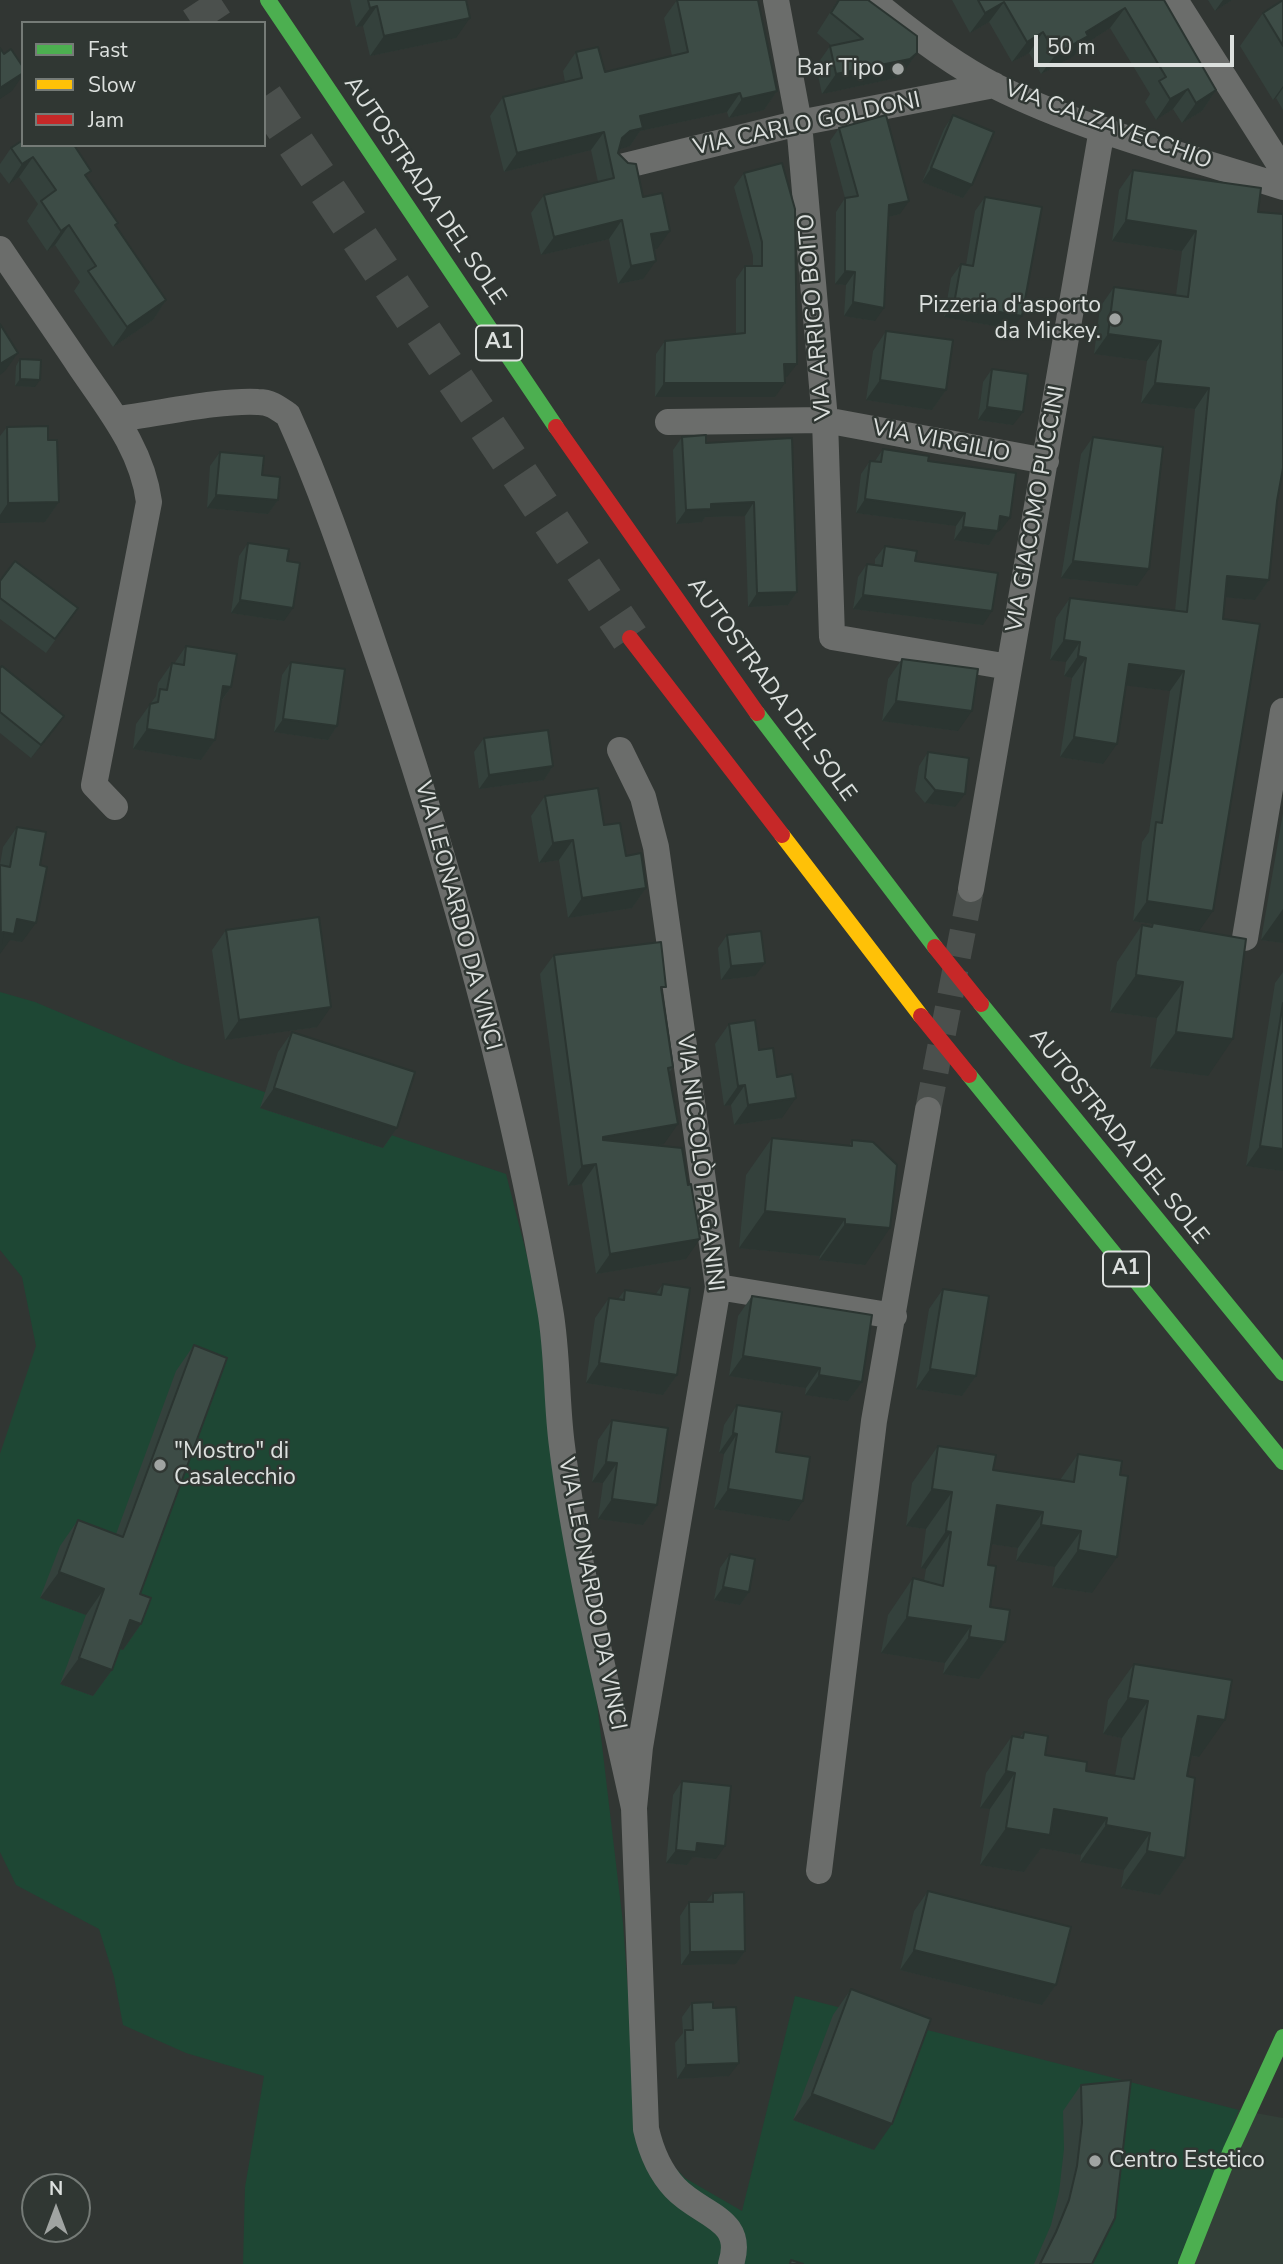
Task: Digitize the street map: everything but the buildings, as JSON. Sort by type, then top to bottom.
[{"type":"main road","name":"AUTOSTRADA DEL SOLE","points":[[268,0],[565,442],[734,683],[934,947],[1283,1373]]},
{"type":"main road","name":"A1","points":[[630,638],[921,1016],[1283,1462]]},
{"type":"main road","points":[[1186,2264],[1231,2150],[1283,2037]]},
{"type":"street","name":"VIA ARRIGO BOITO","points":[[776,0],[799,123],[825,420],[832,636],[1009,667]]},
{"type":"street","name":"VIA CALZAVECCHIO","points":[[872,0],[929,44],[994,85],[1102,129],[1283,187]]},
{"type":"street","points":[[1175,0],[1283,170]]},
{"type":"street","name":"VIA CARLO GOLDONI","points":[[620,167],[799,123],[994,85]]},
{"type":"street","name":"VIA GIACOMO PUCCINI","points":[[971,889],[1102,129]]},
{"type":"street","points":[[0,249],[116,419],[136,451],[146,477],[149,502],[94,785],[115,807]]},
{"type":"street","name":"VIA LEONARDO DA VINCI","points":[[116,419],[235,403],[259,402],[276,405],[288,415],[337,531],[433,818],[514,1133],[551,1313],[562,1446],[584,1582],[634,1808]]},
{"type":"street","name":"VIA VIRGILIO","points":[[668,422],[825,420],[1045,461]]},
{"type":"street","points":[[1245,938],[1283,712]]},
{"type":"street","name":"VIA NICCOLÒ PAGANINI","points":[[620,750],[643,797],[656,847],[718,1287],[640,1747]]},
{"type":"street","points":[[819,1871],[874,1422],[928,1110]]},
{"type":"street","points":[[718,1287],[894,1316]]},
{"type":"street","name":"VIA LEONARDO DA VINCI","points":[[640,1747],[634,1808],[646,2129],[652,2154],[675,2188],[690,2202],[718,2219],[733,2234],[737,2245],[731,2264]]},
{"type":"shaded area","points":[[1239,2110],[1283,2118],[1283,2264],[1177,2264]]},
{"type":"green space","points":[[0,992],[35,1002],[182,1064],[506,1174],[559,1381],[623,1923],[638,2129],[685,2178],[742,2211],[795,1996],[1239,2110],[1177,2264],[243,2264],[245,2187],[264,2076],[186,2053],[123,2025],[114,1977],[99,1929],[16,1885],[0,1852],[0,1454],[36,1346],[22,1277],[0,1250]]},
{"type":"tunnel","points":[[199,0],[213,21]]},
{"type":"tunnel","points":[[266,100],[630,638]]},
{"type":"tunnel","points":[[928,1110],[971,889]]},
{"type":"traffic: fast","points":[[268,0],[556,427]]},
{"type":"traffic: fast","points":[[757,713],[935,947]]},
{"type":"traffic: fast","points":[[981,1004],[1283,1373]]},
{"type":"traffic: fast","points":[[969,1075],[1283,1462]]},
{"type":"traffic: fast","points":[[1186,2264],[1231,2150],[1283,2037]]},
{"type":"traffic: slow","points":[[782,835],[921,1016]]},
{"type":"traffic: jam","points":[[556,427],[757,713]]},
{"type":"traffic: jam","points":[[630,638],[782,835]]},
{"type":"traffic: jam","points":[[935,947],[981,1004]]},
{"type":"traffic: jam","points":[[921,1016],[969,1075]]},
{"type":"place","name":"Bar Tipo","points":[[898,69]]},
{"type":"place","name":"Pizzeria d'asporto da Mickey.","points":[[1115,319]]},
{"type":"place","name":"\"Mostro\" di Casalecchio","points":[[160,1465]]},
{"type":"place","name":"Centro Estetico","points":[[1095,2161]]}]
